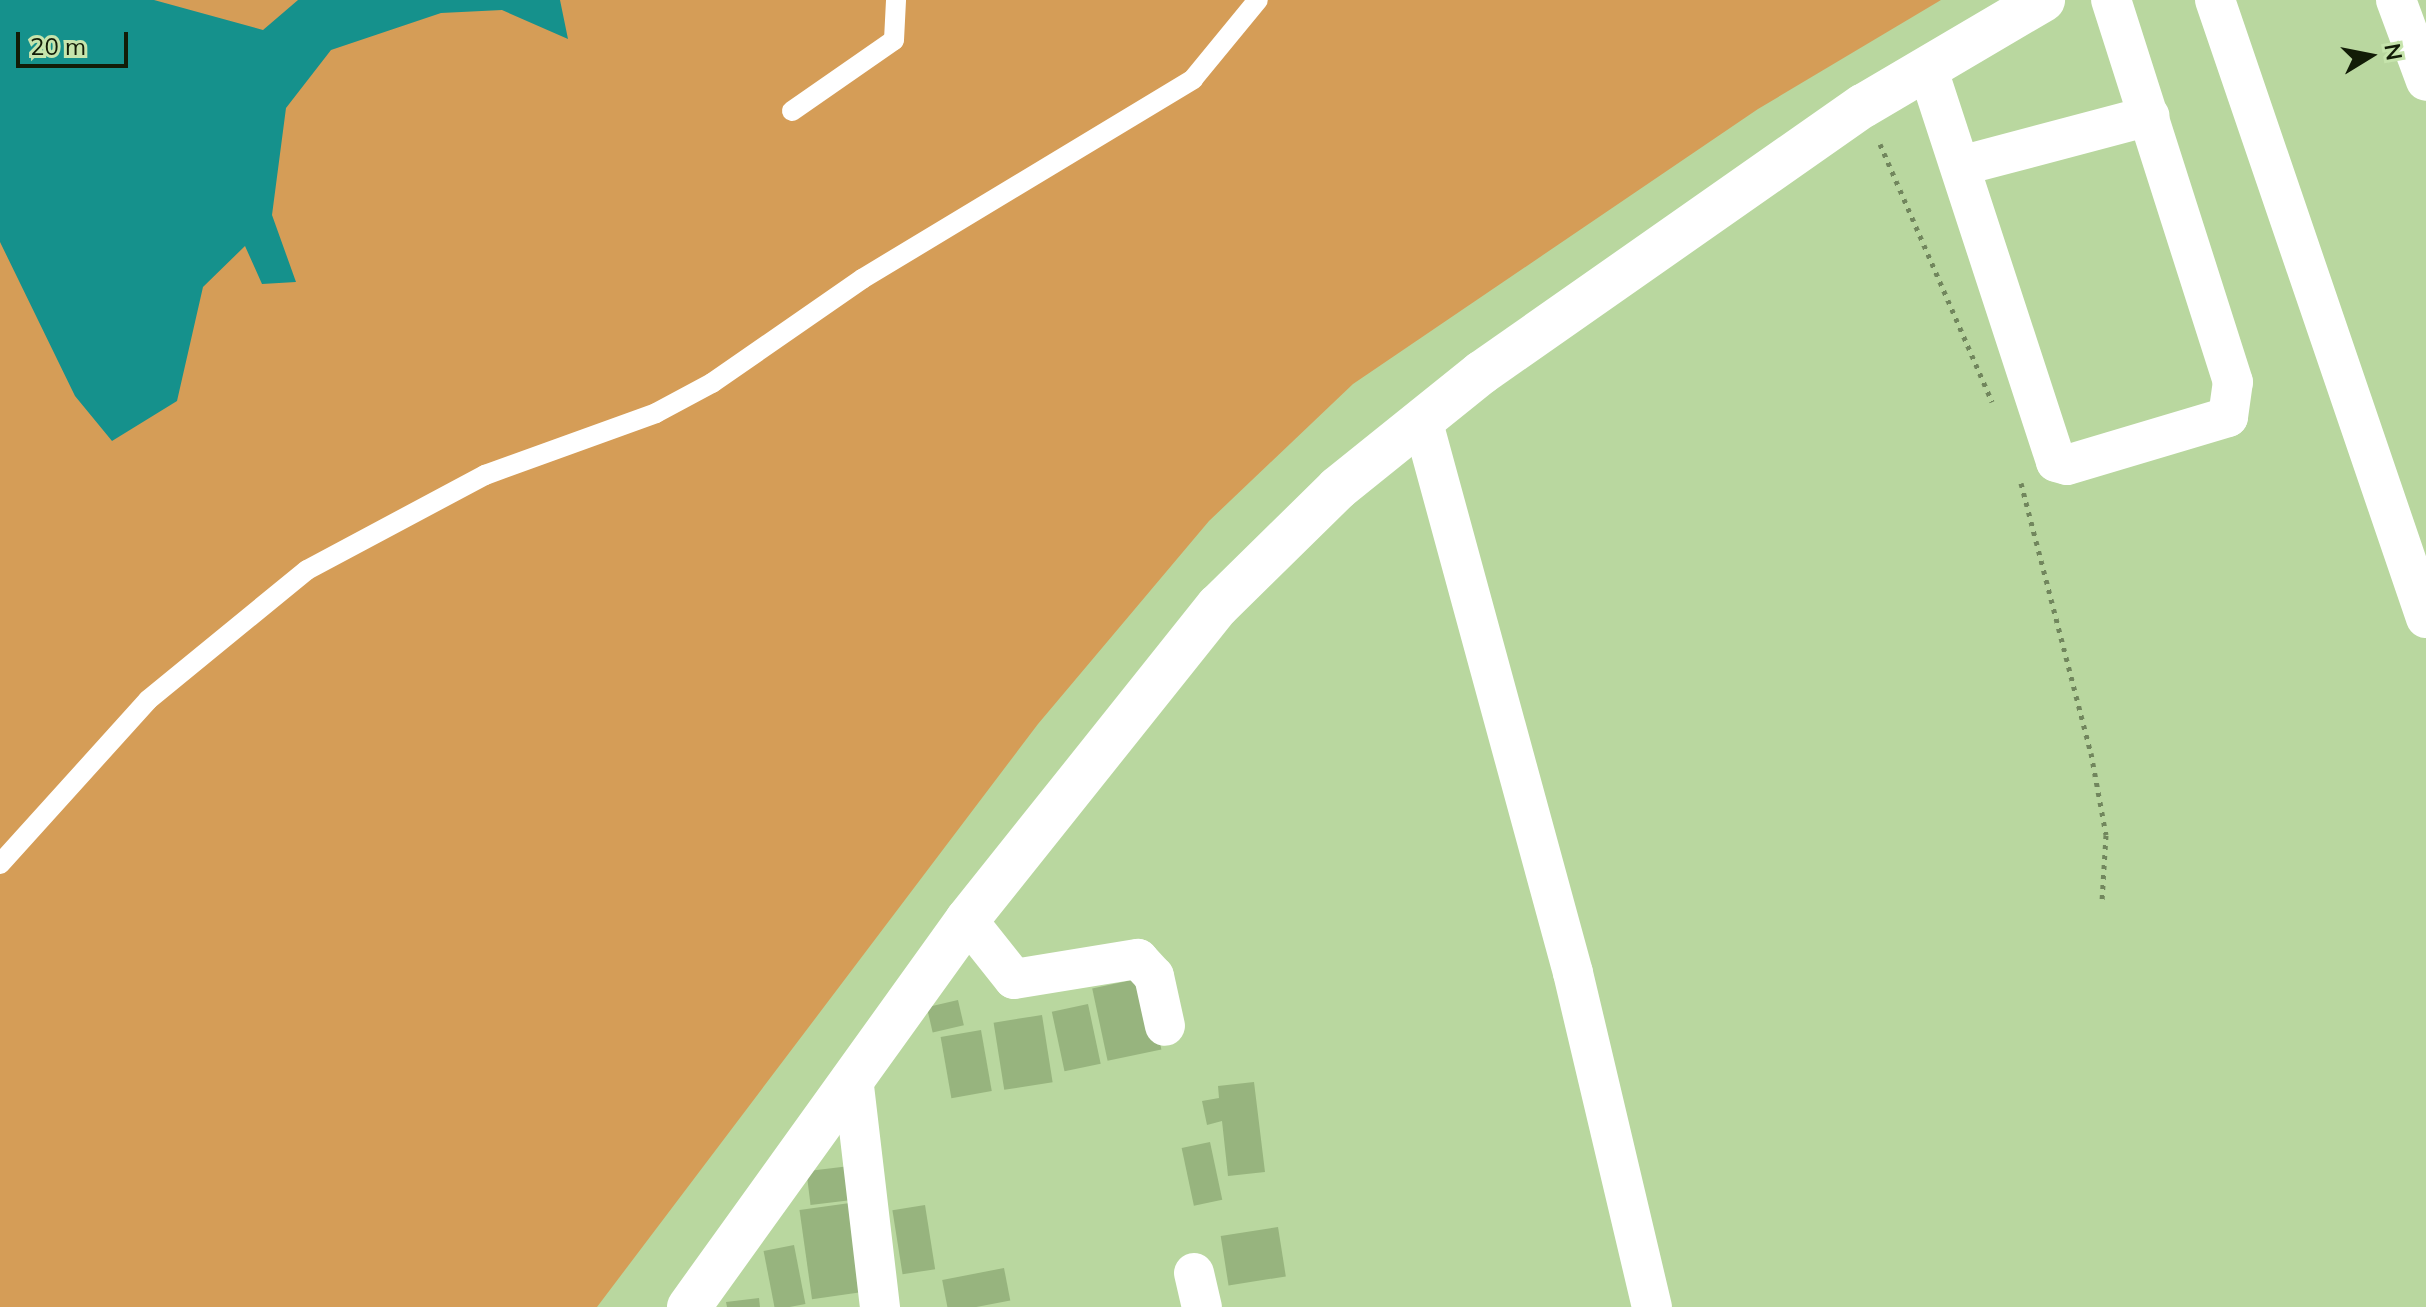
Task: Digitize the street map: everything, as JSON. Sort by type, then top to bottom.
[{"type":"street","points":[[689,1307],[854,1086],[967,920],[1218,606],[1338,488],[1422,419],[1863,106],[2043,0]]},
{"type":"street","points":[[1928,70],[2047,448],[2067,465],[2228,417],[2235,401],[2111,0]]},
{"type":"street","points":[[2215,0],[2426,618]]},
{"type":"street","points":[[2396,0],[2426,81]]},
{"type":"street","points":[[1960,166],[2149,116]]},
{"type":"street","points":[[1422,419],[1573,973],[1652,1307]]},
{"type":"street","points":[[967,920],[1014,979],[1138,959],[1154,976],[1165,1026]]},
{"type":"street","points":[[854,1086],[880,1307]]},
{"type":"lane","points":[[792,111],[894,40],[896,0]]},
{"type":"lane","points":[[0,864],[148,700],[307,570],[485,475],[656,413],[712,383],[862,279],[1193,79],[1258,0]]},
{"type":"path","points":[[1863,106],[1999,417]]},
{"type":"path","points":[[2018,471],[2091,753],[2106,835],[2102,901]]},
{"type":"shaded area","points":[[0,0],[1941,0],[1758,109],[1353,384],[1209,521],[1038,724],[597,1307],[0,1307]]},
{"type":"water","points":[[0,0],[154,0],[263,30],[298,0],[560,0],[568,39],[502,10],[441,13],[331,50],[286,108],[272,215],[296,282],[262,284],[245,246],[203,287],[177,401],[112,441],[75,396],[0,242]]},
{"type":"building","points":[[1146,977],[1161,1049],[1108,1061],[1092,988]]},
{"type":"building","points":[[958,1000],[964,1025],[933,1033],[927,1007]]},
{"type":"building","points":[[1088,1004],[1101,1064],[1064,1071],[1052,1012]]},
{"type":"building","points":[[1042,1015],[1053,1082],[1004,1090],[994,1023]]},
{"type":"building","points":[[981,1030],[992,1091],[951,1098],[941,1037]]},
{"type":"building","points":[[1254,1082],[1265,1172],[1228,1176],[1222,1121],[1207,1125],[1202,1101],[1219,1098],[1218,1086]]},
{"type":"building","points":[[1210,1142],[1222,1200],[1194,1206],[1182,1148]]},
{"type":"building","points":[[858,1165],[862,1199],[811,1205],[806,1171]]},
{"type":"building","points":[[850,1203],[863,1292],[812,1299],[799,1210]]},
{"type":"building","points":[[925,1205],[935,1269],[903,1274],[892,1210]]},
{"type":"building","points":[[1278,1227],[1286,1276],[1229,1285],[1221,1236]]},
{"type":"building","points":[[794,1245],[805,1304],[774,1307],[764,1251]]},
{"type":"building","points":[[1004,1268],[1010,1300],[976,1307],[947,1307],[942,1280]]},
{"type":"building","points":[[759,1298],[760,1307],[727,1307],[726,1302]]}]
